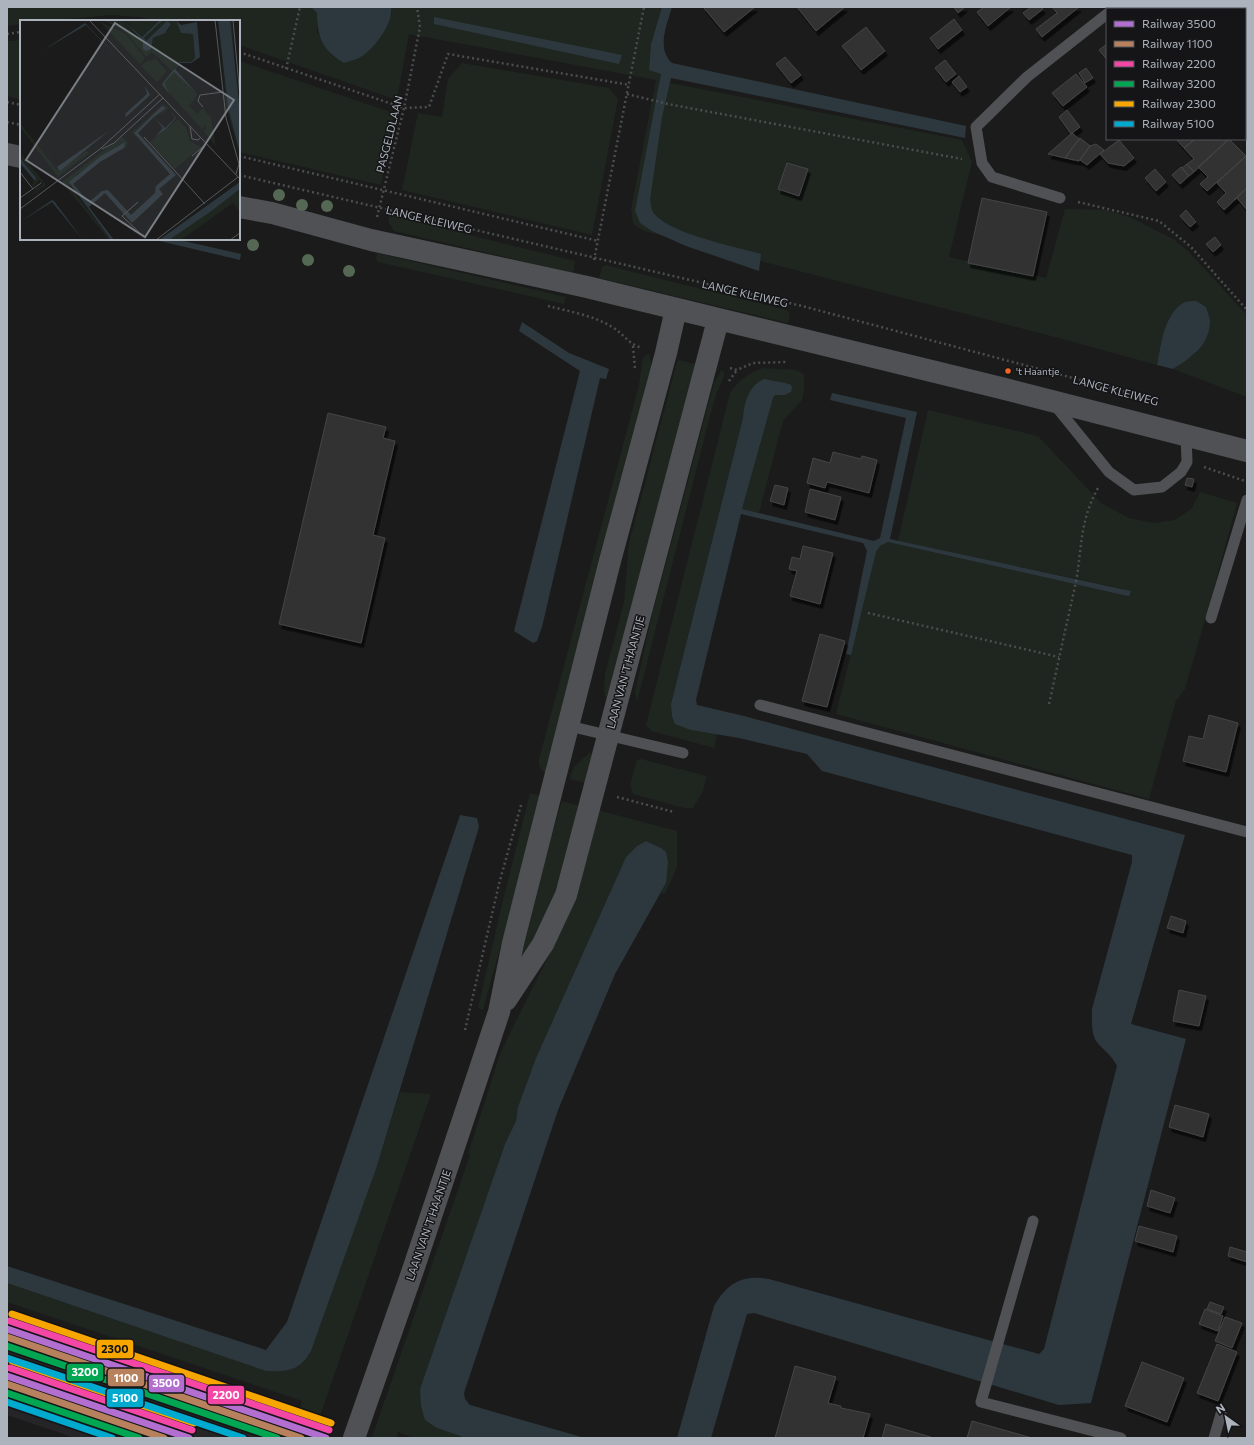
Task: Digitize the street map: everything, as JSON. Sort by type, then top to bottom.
[{"type":"street","points":[[7,154],[20,157]]},
{"type":"street","points":[[240,207],[272,213],[371,240],[587,287],[1051,400],[1247,451]]},
{"type":"street","name":"LAAN VAN 'T HAANTJE","points":[[354,1438],[414,1267],[499,1012],[513,943],[612,554],[666,354],[676,309]]},
{"type":"street","name":"LAAN VAN 'T HAANTJE","points":[[499,1012],[543,944],[566,895],[718,320]]},
{"type":"lane","points":[[1060,198],[992,177],[982,163],[976,127],[1027,77],[1106,15]]},
{"type":"lane","points":[[1051,400],[1074,431],[1108,470],[1134,490],[1162,487],[1181,472],[1187,462],[1186,434]]},
{"type":"lane","points":[[1211,618],[1247,500]]},
{"type":"lane","points":[[760,705],[1247,832]]},
{"type":"lane","points":[[569,726],[683,754]]},
{"type":"lane","points":[[1033,1221],[981,1402],[1121,1438]]},
{"type":"lane","points":[[1214,1438],[1221,1414]]},
{"type":"path","points":[[286,69],[300,7]]},
{"type":"path","name":"PASGELDLAAN","points":[[371,240],[404,108],[420,27],[417,7]]},
{"type":"path","points":[[594,259],[630,85],[644,7]]},
{"type":"path","points":[[7,34],[20,32]]},
{"type":"path","points":[[240,52],[404,108],[429,107],[448,54],[630,85]]},
{"type":"path","points":[[628,94],[668,104],[982,163]]},
{"type":"path","points":[[7,102],[20,106]]},
{"type":"path","points":[[7,122],[20,125]]},
{"type":"path","points":[[240,156],[598,241]]},
{"type":"path","name":"LANGE KLEIWEG","points":[[240,175],[850,318],[1140,396]]},
{"type":"path","points":[[1060,198],[1159,221],[1191,247],[1247,310]]},
{"type":"path","points":[[580,314],[612,326],[633,346]]},
{"type":"path","points":[[737,370],[753,363],[786,362]]},
{"type":"path","points":[[1049,704],[1076,579],[1081,539],[1088,504],[1108,470]]},
{"type":"path","points":[[868,613],[1059,657]]},
{"type":"shaded area","points":[[7,7],[311,7],[317,13],[317,31],[331,55],[344,63],[392,14],[391,7],[662,7],[651,44],[649,70],[661,74],[660,81],[962,140],[972,162],[949,257],[1046,278],[1065,209],[1107,210],[1132,218],[1173,239],[1187,250],[1247,315],[1247,397],[1173,369],[1189,359],[1202,345],[1210,321],[1171,315],[1161,343],[1157,365],[1055,337],[644,231],[633,224],[631,209],[656,80],[409,34],[397,100],[240,45],[240,20],[152,20],[139,17],[112,15],[56,20],[20,20],[20,24],[7,26]]},
{"type":"shaded area","points":[[311,7],[391,7],[391,13],[386,28],[376,43],[359,58],[344,63],[331,54],[326,48],[318,29],[317,13]]},
{"type":"shaded area","points":[[662,7],[672,7],[664,36],[664,43],[667,57],[672,63],[966,126],[965,138],[671,78],[662,117],[650,200],[652,211],[660,220],[687,233],[761,254],[759,271],[686,246],[652,231],[640,223],[635,211],[661,74],[649,70],[651,44]]},
{"type":"shaded area","points":[[1179,7],[1247,7],[1247,86],[1246,8]]},
{"type":"shaded area","points":[[434,17],[622,55],[619,64],[434,24]]},
{"type":"shaded area","points":[[20,40],[20,100],[7,96],[7,41]]},
{"type":"shaded area","points":[[240,61],[394,113],[381,185],[240,152]]},
{"type":"shaded area","points":[[462,63],[609,88],[618,99],[592,235],[402,190],[418,113],[442,117],[448,79]]},
{"type":"shaded area","points":[[389,215],[575,261],[573,273],[394,231],[389,223]]},
{"type":"shaded area","points":[[155,240],[179,240],[241,254],[240,260]]},
{"type":"shaded area","points":[[377,253],[566,297],[564,304],[378,262],[376,259]]},
{"type":"shaded area","points":[[605,265],[786,310],[790,313],[788,323],[599,278],[602,267]]},
{"type":"shaded area","points":[[1188,301],[1196,301],[1206,307],[1210,320],[1209,330],[1203,345],[1192,356],[1173,369],[1157,365],[1164,331],[1171,315],[1183,303]]},
{"type":"shaded area","points":[[522,322],[569,353],[609,369],[606,379],[600,378],[542,627],[537,641],[533,643],[514,631],[580,371],[519,331]]},
{"type":"shaded area","points":[[649,353],[651,371],[548,774],[540,768],[539,759],[639,385],[643,358]]},
{"type":"shaded area","points":[[679,360],[695,364],[695,367],[606,701],[604,689],[605,674],[624,602],[629,543],[677,362]]},
{"type":"shaded area","points":[[763,368],[796,370],[804,374],[804,391],[802,400],[783,421],[759,513],[742,509],[773,398],[775,395],[785,395],[790,384],[787,383],[744,410],[671,704],[691,730],[717,734],[714,748],[651,731],[646,725],[730,393],[744,378]]},
{"type":"shaded area","points":[[721,371],[724,371],[724,376],[715,397],[637,702],[635,692],[651,619],[714,383]]},
{"type":"shaded area","points":[[764,379],[790,384],[792,387],[791,392],[785,395],[775,395],[773,398],[742,509],[874,541],[880,538],[906,418],[830,400],[832,393],[917,412],[890,539],[1131,591],[1129,596],[1123,595],[888,542],[880,546],[876,552],[851,655],[846,654],[867,551],[863,543],[741,514],[696,700],[697,705],[744,716],[1185,835],[1131,1024],[1186,1039],[1091,1403],[1059,1405],[754,1313],[747,1314],[711,1438],[677,1438],[714,1306],[724,1291],[730,1286],[744,1279],[769,1279],[1039,1354],[1044,1349],[1117,1066],[1113,1059],[1094,1037],[1092,1009],[1132,862],[1132,855],[822,771],[807,754],[739,738],[691,730],[675,724],[672,716],[671,704],[746,401],[751,390]]},
{"type":"shaded area","points":[[928,410],[1038,436],[1101,503],[1129,518],[1154,523],[1175,520],[1192,508],[1200,492],[1237,503],[1185,689],[1176,701],[1149,799],[836,714],[876,552],[880,546],[888,542],[1123,595],[1124,589],[898,541]]},
{"type":"shaded area","points":[[590,752],[592,754],[585,783],[569,779],[574,767]]},
{"type":"shaded area","points":[[641,759],[707,776],[703,791],[693,808],[684,808],[633,794],[630,785],[637,760]]},
{"type":"shaded area","points":[[530,793],[542,796],[483,1010],[478,1008]]},
{"type":"shaded area","points":[[562,801],[580,806],[551,907],[508,985]]},
{"type":"shaded area","points":[[598,810],[677,831],[677,867],[665,894],[661,893],[666,883],[661,848],[646,841],[637,846],[626,857],[536,1058],[518,1107],[516,1121],[505,1144],[420,1389],[437,1428],[466,1438],[414,1438],[398,1432],[397,1438],[372,1437],[470,1155],[468,1154],[499,1057],[565,923],[576,894]]},
{"type":"shaded area","points":[[460,815],[477,818],[479,827],[377,1166],[311,1351],[307,1358],[292,1369],[266,1371],[7,1283],[7,1266],[266,1350],[287,1322]]},
{"type":"shaded area","points":[[646,841],[666,852],[668,862],[666,883],[615,974],[558,1110],[464,1393],[465,1399],[470,1405],[585,1438],[466,1438],[437,1428],[425,1420],[421,1406],[420,1389],[505,1144],[516,1121],[518,1107],[536,1058],[626,857],[637,846]]},
{"type":"shaded area","points":[[400,1092],[431,1094],[319,1419],[299,1413],[302,1401],[7,1302],[7,1283],[266,1371],[287,1370],[297,1366],[311,1351],[377,1166]]},
{"type":"shaded area","points":[[7,1317],[318,1422],[312,1438],[75,1438],[7,1415]]},
{"type":"building","points":[[703,7],[755,7],[724,32]]},
{"type":"building","points":[[797,7],[845,7],[816,31]]},
{"type":"building","points":[[954,7],[965,7],[958,13]]},
{"type":"building","points":[[984,7],[1011,7],[988,26],[977,12]]},
{"type":"building","points":[[1031,7],[1041,7],[1043,9],[1029,20],[1023,13]]},
{"type":"building","points":[[1052,7],[1079,7],[1042,37],[1036,29],[1057,13]]},
{"type":"building","points":[[954,19],[962,30],[938,49],[930,38]]},
{"type":"building","points":[[866,27],[885,51],[861,70],[842,46]]},
{"type":"building","points":[[1106,45],[1106,59],[1099,50]]},
{"type":"building","points":[[785,57],[801,75],[791,83],[776,64]]},
{"type":"building","points":[[945,60],[956,74],[946,82],[935,68]]},
{"type":"building","points":[[1086,68],[1093,78],[1085,83],[1079,73]]},
{"type":"building","points":[[1076,74],[1087,87],[1063,106],[1052,93]]},
{"type":"building","points":[[959,76],[967,87],[960,92],[952,82]]},
{"type":"building","points":[[1067,110],[1080,127],[1071,134],[1059,117]]},
{"type":"building","points":[[1072,133],[1079,139],[1065,158],[1048,154]]},
{"type":"building","points":[[1080,138],[1090,146],[1079,161],[1065,158]]},
{"type":"building","points":[[1119,140],[1134,158],[1124,166],[1108,163],[1100,154]]},
{"type":"building","points":[[1177,140],[1194,140],[1184,148]]},
{"type":"building","points":[[1194,140],[1228,140],[1194,172],[1187,164],[1194,159],[1184,148]]},
{"type":"building","points":[[1228,140],[1230,140],[1246,156],[1207,191],[1200,184],[1208,177],[1198,167]]},
{"type":"building","points":[[1096,144],[1104,150],[1087,165],[1080,160],[1090,146]]},
{"type":"building","points":[[1246,156],[1247,188],[1224,210],[1217,202],[1226,193],[1217,183]]},
{"type":"building","points":[[787,163],[808,169],[799,196],[778,189]]},
{"type":"building","points":[[1187,164],[1194,172],[1189,176],[1182,168]]},
{"type":"building","points":[[1181,167],[1189,176],[1180,184],[1172,175]]},
{"type":"building","points":[[1155,169],[1166,182],[1156,191],[1145,178]]},
{"type":"building","points":[[1247,188],[1247,210],[1237,198],[1234,200]]},
{"type":"building","points":[[982,198],[1047,212],[1033,276],[968,263]]},
{"type":"building","points":[[1186,210],[1196,222],[1190,227],[1180,216]]},
{"type":"building","points":[[1215,237],[1221,245],[1213,252],[1206,244]]},
{"type":"building","points":[[328,413],[386,427],[383,438],[395,441],[373,535],[385,538],[361,643],[279,624]]},
{"type":"building","points":[[833,452],[861,459],[862,456],[877,460],[869,493],[827,482],[825,488],[807,483],[813,458],[830,463]]},
{"type":"building","points":[[1187,478],[1194,479],[1192,487],[1185,485]]},
{"type":"building","points":[[775,485],[788,488],[784,505],[770,501]]},
{"type":"building","points":[[810,489],[841,497],[835,520],[805,512]]},
{"type":"building","points":[[803,546],[833,553],[820,604],[790,596],[797,571],[789,569],[792,557],[800,559]]},
{"type":"building","points":[[820,634],[845,641],[827,707],[802,701]]},
{"type":"building","points":[[1209,715],[1238,723],[1226,772],[1183,761],[1189,736],[1203,739]]},
{"type":"building","points":[[1171,916],[1186,921],[1183,933],[1167,928]]},
{"type":"building","points":[[1179,990],[1206,996],[1199,1026],[1173,1021]]},
{"type":"building","points":[[1175,1105],[1209,1114],[1203,1137],[1169,1127]]},
{"type":"building","points":[[1151,1190],[1175,1198],[1170,1213],[1147,1206]]},
{"type":"building","points":[[1139,1226],[1177,1236],[1173,1252],[1135,1241]]},
{"type":"building","points":[[1230,1247],[1247,1252],[1247,1262],[1228,1256]]},
{"type":"building","points":[[1210,1302],[1224,1307],[1221,1314],[1207,1309]]},
{"type":"building","points":[[1205,1309],[1223,1316],[1218,1331],[1199,1324]]},
{"type":"building","points":[[1225,1317],[1242,1323],[1232,1348],[1215,1341]]},
{"type":"building","points":[[1217,1344],[1237,1352],[1218,1401],[1197,1393]]},
{"type":"building","points":[[1142,1362],[1184,1378],[1167,1422],[1125,1406]]},
{"type":"building","points":[[795,1366],[836,1377],[828,1403],[841,1406],[841,1408],[870,1414],[863,1438],[775,1438]]},
{"type":"building","points":[[972,1421],[1032,1438],[967,1438]]},
{"type":"building","points":[[886,1424],[931,1437],[882,1438]]},
{"type":"rail line","name":"2300","points":[[12,1314],[331,1423]]},
{"type":"rail line","name":"2200","points":[[10,1321],[329,1430]]},
{"type":"rail line","name":"3500","points":[[7,1329],[326,1438]]},
{"type":"rail line","name":"1100","points":[[7,1337],[301,1438]]},
{"type":"rail line","name":"3200","points":[[7,1346],[277,1438]]},
{"type":"rail line","name":"5100","points":[[7,1358],[243,1438]]},
{"type":"rail line","name":"2300","points":[[12,1361],[194,1423]]},
{"type":"rail line","name":"2200","points":[[10,1368],[192,1430]]},
{"type":"rail line","name":"3500","points":[[7,1376],[189,1438]]},
{"type":"rail line","name":"1100","points":[[7,1384],[164,1438]]},
{"type":"rail line","name":"3200","points":[[7,1393],[139,1438]]},
{"type":"rail line","name":"5100","points":[[7,1402],[112,1438]]},
{"type":"place","name":"'t Haantje","points":[[1008,371]]}]
